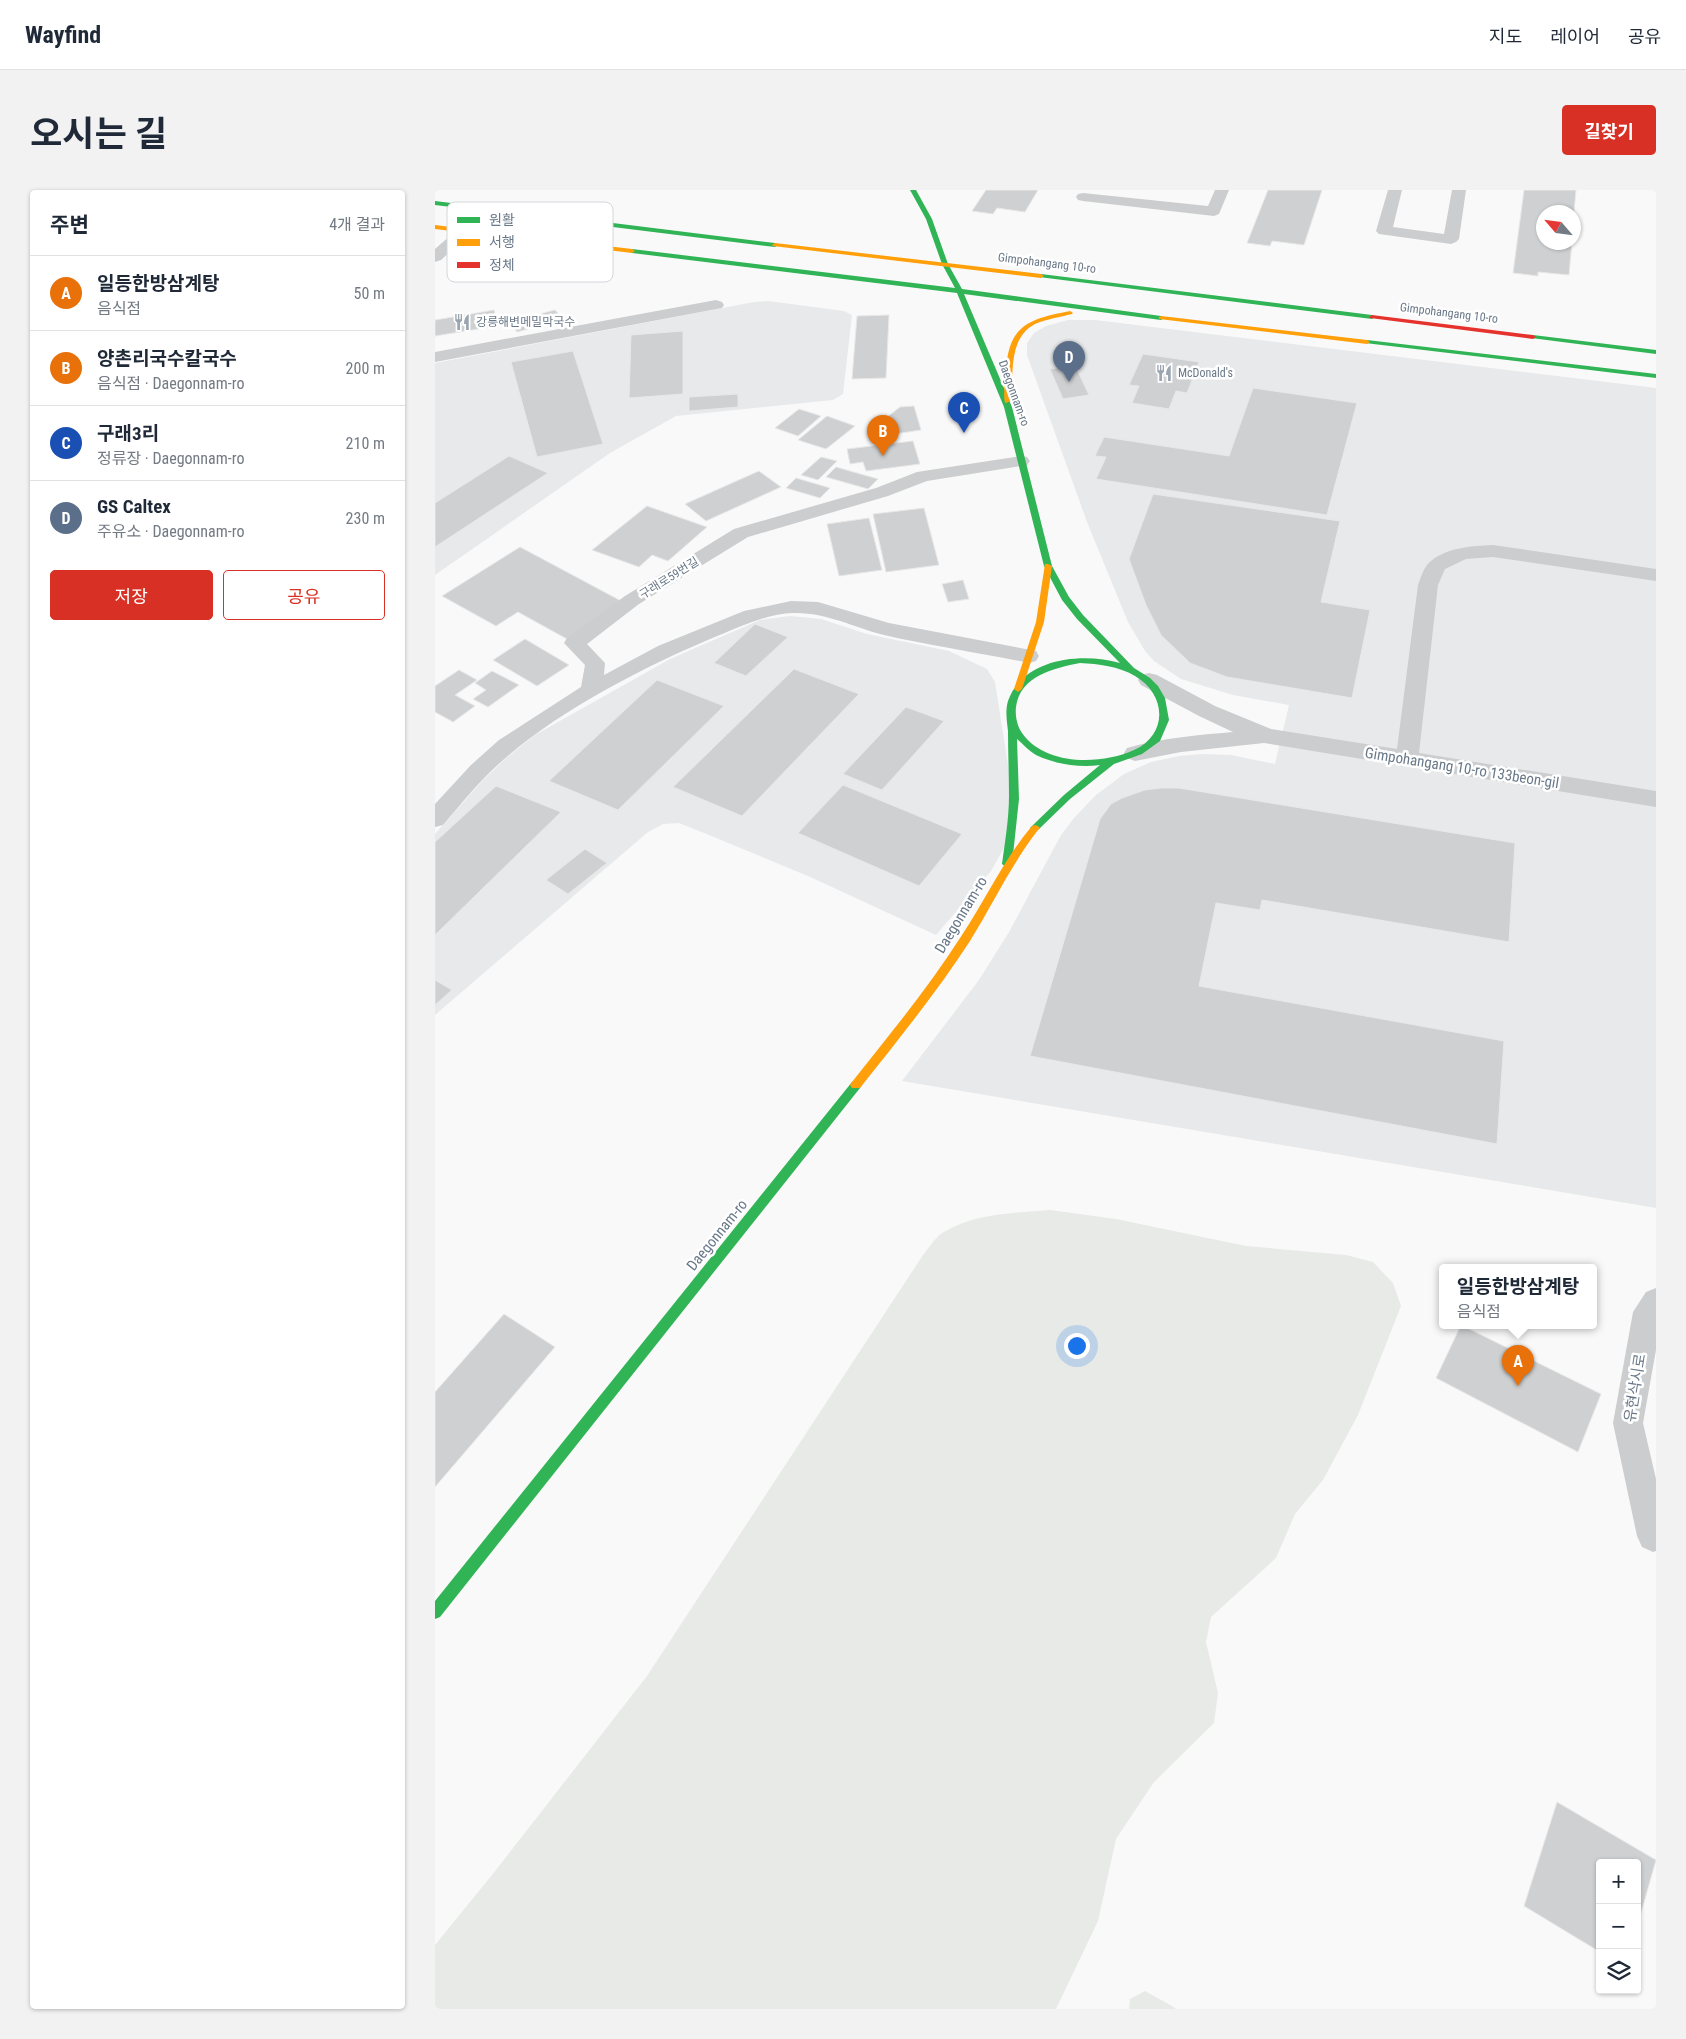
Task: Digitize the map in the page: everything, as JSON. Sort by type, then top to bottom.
[{"type":"street","name":"Daegonnam-ro","points":[[913,190],[929,219],[945,264],[960,291],[1008,407],[1048,566]]},
{"type":"street","points":[[1083,197],[1151,197],[1214,211],[1222,190]]},
{"type":"street","points":[[1395,190],[1384,231],[1451,239],[1459,190]]},
{"type":"street","name":"Gimpohangang 10-ro","points":[[613,225],[1656,352]]},
{"type":"street","points":[[435,257],[447,246]]},
{"type":"street","points":[[613,249],[960,291],[1093,310],[1656,376]]},
{"type":"street","points":[[435,357],[716,305]]},
{"type":"street","points":[[1008,407],[1011,346],[1019,333],[1033,320],[1093,310]]},
{"type":"street","points":[[1407,760],[1429,585],[1433,572],[1438,565],[1461,554],[1493,551],[1656,575]]},
{"type":"street","points":[[1007,865],[1014,799],[1010,706],[1018,689],[1044,605],[1048,566]]},
{"type":"street","points":[[1048,566],[1065,598],[1080,617],[1130,668],[1210,714],[1237,726],[1268,736]]},
{"type":"street","points":[[1018,689],[1033,674],[1054,664],[1079,660],[1105,661],[1130,668]]},
{"type":"street","points":[[1011,722],[1019,737],[1034,750],[1054,759],[1077,764],[1100,765],[1110,762],[1147,747],[1161,732],[1166,714],[1162,696],[1149,680]]},
{"type":"street","points":[[1135,753],[1181,744],[1268,736]]},
{"type":"street","name":"Gimpohangang 10-ro 133beon-gil","points":[[1268,736],[1407,760],[1656,798]]},
{"type":"street","points":[[1007,865],[1028,837],[1057,806],[1110,762]]},
{"type":"street","name":"Daegonnam-ro","points":[[435,1612],[952,961],[984,911],[1007,865]]},
{"type":"lane","name":"구래로59번길","points":[[591,690],[595,663],[574,643],[632,600],[741,533],[882,492],[923,476],[1021,461]]},
{"type":"lane","points":[[435,819],[474,774],[523,733],[591,690],[665,651],[751,615],[791,607],[818,608],[886,629],[1029,656]]},
{"type":"lane","name":"유현삭시로","points":[[1653,1536],[1628,1423],[1648,1312],[1656,1302]]},
{"type":"shaded area","points":[[768,301],[844,311],[852,315],[843,394],[833,400],[676,416],[610,453],[435,575],[435,363],[754,302]]},
{"type":"shaded area","points":[[1068,320],[1095,320],[1656,388],[1656,1208],[902,1081],[979,980],[1009,932],[1061,835],[1096,795],[1124,774],[1151,762],[1179,756],[1202,754],[1231,755],[1275,764],[1289,705],[1233,695],[1181,679],[1154,661],[1145,651],[1128,622],[1087,522],[1027,355],[1027,343],[1034,333],[1046,326]]},
{"type":"shaded area","points":[[790,616],[821,619],[867,634],[949,651],[987,669],[995,682],[1013,797],[1005,846],[991,871],[936,935],[808,876],[709,835],[679,823],[663,824],[648,832],[435,1015],[435,834],[483,780],[506,758],[535,735],[670,659],[760,620]]},
{"type":"shaded area","points":[[1050,1210],[1116,1219],[1246,1246],[1346,1255],[1373,1262],[1393,1283],[1401,1306],[1358,1415],[1323,1480],[1295,1514],[1276,1558],[1211,1617],[1206,1642],[1218,1693],[1214,1723],[1154,1782],[1116,1839],[1098,1921],[1056,2009],[435,2009],[435,1945],[647,1676],[935,1239],[956,1226],[982,1217]]},
{"type":"shaded area","points":[[1145,1991],[1176,2009],[1129,2009],[1130,1999]]},
{"type":"building","points":[[986,190],[1038,190],[1025,212],[997,208],[993,214],[972,211]]},
{"type":"building","points":[[1268,190],[1322,190],[1304,245],[1272,241],[1270,246],[1247,243]]},
{"type":"building","points":[[1524,190],[1576,190],[1575,205],[1536,205],[1536,250],[1571,250],[1569,275],[1538,272],[1538,276],[1513,273]]},
{"type":"building","points":[[494,310],[497,326],[435,336],[435,320]]},
{"type":"building","points":[[555,310],[563,319],[517,332],[509,322]]},
{"type":"building","points":[[889,315],[886,378],[852,379],[857,316]]},
{"type":"building","points":[[683,331],[683,394],[629,398],[631,335]]},
{"type":"building","points":[[573,351],[603,444],[537,457],[511,362]]},
{"type":"building","name":"McDonald's","points":[[1143,354],[1199,362],[1187,393],[1176,391],[1169,409],[1132,403],[1139,386],[1129,385]]},
{"type":"building","points":[[1075,365],[1089,395],[1063,399],[1050,369]]},
{"type":"building","points":[[1253,388],[1357,403],[1327,515],[1096,479],[1106,457],[1095,456],[1104,437],[1229,456]]},
{"type":"building","points":[[738,394],[738,407],[689,411],[689,397]]},
{"type":"building","points":[[914,406],[921,430],[888,435],[872,429],[900,407]]},
{"type":"building","points":[[799,409],[821,416],[798,436],[775,428]]},
{"type":"building","points":[[827,416],[855,426],[826,449],[798,440]]},
{"type":"building","points":[[913,441],[920,464],[866,471],[863,462],[850,464],[847,449]]},
{"type":"building","points":[[509,456],[548,473],[435,547],[435,503]]},
{"type":"building","points":[[821,457],[837,461],[818,480],[801,475]]},
{"type":"building","points":[[836,467],[878,479],[868,489],[826,477]]},
{"type":"building","points":[[759,471],[781,487],[706,521],[685,504]]},
{"type":"building","points":[[796,478],[830,488],[820,498],[786,488]]},
{"type":"building","points":[[1153,494],[1340,521],[1321,602],[1370,610],[1352,698],[1227,677],[1190,663],[1161,635],[1146,605],[1129,559]]},
{"type":"building","points":[[647,506],[707,527],[668,561],[652,555],[639,567],[592,550]]},
{"type":"building","points":[[924,508],[939,565],[886,572],[873,514]]},
{"type":"building","points":[[869,518],[882,570],[839,576],[827,524]]},
{"type":"building","points":[[520,547],[623,602],[567,639],[518,612],[496,626],[442,596]]},
{"type":"building","points":[[963,580],[969,599],[948,602],[942,584]]},
{"type":"building","points":[[755,624],[788,637],[746,676],[714,663]]},
{"type":"building","points":[[525,639],[569,665],[537,686],[493,660]]},
{"type":"building","points":[[794,669],[859,694],[742,816],[673,787]]},
{"type":"building","points":[[459,670],[477,680],[455,695],[475,706],[453,722],[435,712],[435,686]]},
{"type":"building","points":[[492,671],[519,685],[488,707],[473,699],[486,690],[475,683]]},
{"type":"building","points":[[657,680],[724,706],[618,810],[549,781]]},
{"type":"building","points":[[906,707],[944,721],[882,790],[843,774]]},
{"type":"building","points":[[843,785],[962,834],[919,886],[798,833]]},
{"type":"building","points":[[496,786],[561,812],[435,935],[435,842]]},
{"type":"building","points":[[1179,788],[1515,843],[1509,942],[1262,900],[1260,910],[1216,903],[1199,986],[1504,1041],[1497,1144],[1030,1056],[1100,819],[1111,804],[1122,798],[1145,790]]},
{"type":"building","points":[[585,849],[607,863],[568,894],[546,880]]},
{"type":"building","points":[[435,980],[452,990],[435,1005]]},
{"type":"building","points":[[504,1314],[555,1347],[435,1487],[435,1392]]},
{"type":"building","points":[[1459,1329],[1469,1329],[1601,1394],[1578,1452],[1436,1378]]},
{"type":"building","points":[[1557,1802],[1656,1860],[1641,1913],[1641,1859],[1596,1859],[1596,1950],[1524,1906]]},
{"type":"traffic: fast","points":[[913,190],[929,219],[945,264],[960,291],[1008,407],[1048,566],[1065,598],[1080,617],[1130,668]]},
{"type":"traffic: fast","points":[[435,203],[447,204]]},
{"type":"traffic: fast","points":[[613,225],[775,245]]},
{"type":"traffic: fast","points":[[632,251],[960,291],[1161,318]]},
{"type":"traffic: fast","points":[[1041,276],[1372,317]]},
{"type":"traffic: fast","points":[[1533,337],[1656,352]]},
{"type":"traffic: fast","points":[[1367,342],[1656,376]]},
{"type":"traffic: fast","points":[[1080,660],[1115,664],[1127,668],[1138,673],[1155,688],[1161,698],[1165,720],[1156,738],[1139,752],[1116,760],[1089,763],[1062,761],[1038,752],[1017,733],[1013,724],[1011,710],[1017,691],[1023,683],[1049,668],[1080,660]]},
{"type":"traffic: fast","points":[[1007,864],[1014,799],[1012,721]]},
{"type":"traffic: fast","points":[[1035,828],[1067,797],[1110,762]]},
{"type":"traffic: fast","points":[[435,1612],[856,1085]]},
{"type":"traffic: slow","points":[[435,227],[447,228]]},
{"type":"traffic: slow","points":[[775,245],[1041,276]]},
{"type":"traffic: slow","points":[[613,249],[632,251]]},
{"type":"traffic: slow","points":[[1008,401],[1011,351],[1015,339],[1022,330],[1032,323],[1048,317],[1070,313]]},
{"type":"traffic: slow","points":[[1161,318],[1367,342]]},
{"type":"traffic: slow","points":[[1018,689],[1040,622],[1048,566]]},
{"type":"traffic: slow","points":[[856,1085],[940,976],[975,924],[1015,854],[1035,828]]},
{"type":"traffic: jam","points":[[1372,317],[1533,337]]},
{"type":"place","name":"강릉해변메밀막국수","points":[[462,322]]},
{"type":"place","name":"McDonald's","points":[[1164,373]]},
{"type":"place","name":"GS Caltex","points":[[1069,382]]},
{"type":"place","name":"구래3리","points":[[964,433]]},
{"type":"place","name":"양촌리국수칼국수","points":[[883,456]]},
{"type":"place","name":"일등한방삼계탕","points":[[1518,1386]]}]
